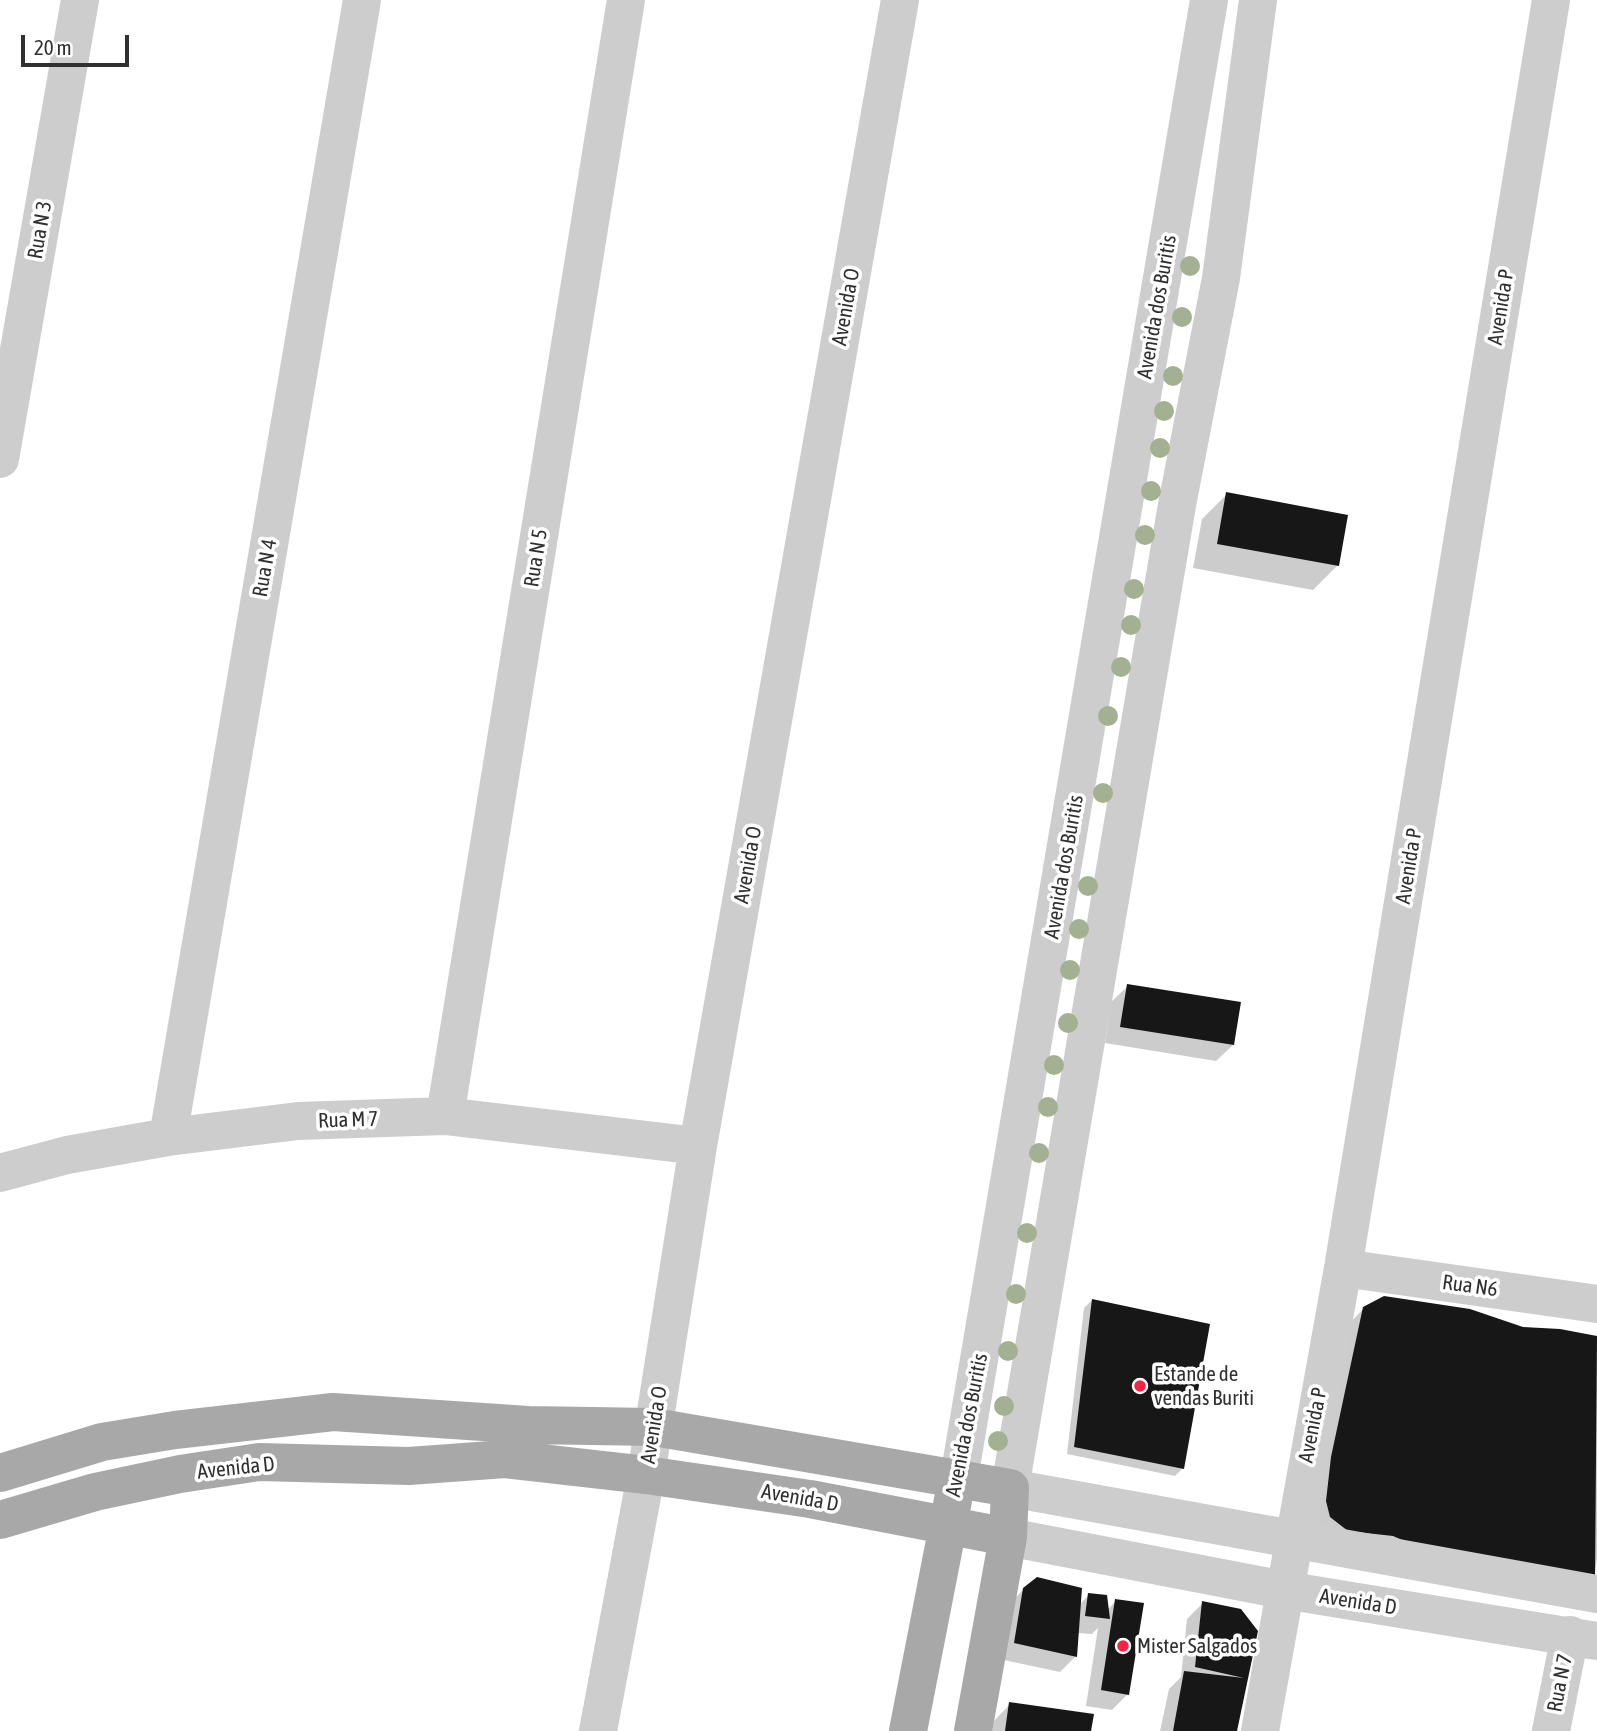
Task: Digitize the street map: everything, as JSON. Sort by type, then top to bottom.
[{"type":"main road","points":[[0,1473],[103,1442],[175,1430],[332,1412],[528,1425],[654,1427],[1010,1488],[1008,1537],[973,1731]]},
{"type":"main road","name":"Avenida D","points":[[0,1520],[95,1492],[180,1474],[259,1462],[410,1466],[505,1459],[646,1475],[810,1499],[1008,1537]]},
{"type":"main road","name":"Avenida dos Buritis","points":[[908,1731],[946,1526],[960,1478]]},
{"type":"street","name":"Rua N 3","points":[[0,459],[80,0]]},
{"type":"street","name":"Rua N 4","points":[[168,1137],[362,0]]},
{"type":"street","name":"Rua N 5","points":[[445,1116],[626,0]]},
{"type":"street","name":"Avenida O","points":[[598,1731],[646,1475],[698,1146],[900,0]]},
{"type":"street","name":"Avenida dos Buritis","points":[[960,1478],[1209,0]]},
{"type":"street","points":[[1258,0],[1221,278],[1175,519],[1010,1488],[1597,1594]]},
{"type":"street","name":"Avenida P","points":[[1260,1731],[1292,1538],[1343,1268],[1551,0]]},
{"type":"street","name":"Rua M 7","points":[[0,1172],[67,1155],[168,1137],[298,1121],[445,1116],[698,1146]]},
{"type":"street","name":"Rua N6","points":[[1343,1268],[1597,1304]]},
{"type":"street","name":"Avenida D","points":[[1008,1537],[1284,1590],[1583,1638]]},
{"type":"street","name":"Rua N 7","points":[[1551,1731],[1583,1638]]},
{"type":"building","points":[[1226,492],[1348,515],[1339,566],[1217,544]]},
{"type":"building","points":[[1127,984],[1241,1002],[1234,1045],[1120,1027]]},
{"type":"building","points":[[1384,1296],[1470,1309],[1523,1327],[1560,1329],[1597,1336],[1595,1581],[1435,1554],[1393,1536],[1348,1531],[1330,1517],[1326,1501],[1331,1457],[1363,1307]]},
{"type":"building","name":"Estande de vendas Buriti","points":[[1092,1299],[1210,1324],[1184,1469],[1074,1447]]},
{"type":"building","points":[[1037,1577],[1082,1588],[1077,1657],[1014,1643],[1023,1588]]},
{"type":"building","points":[[1088,1593],[1107,1595],[1110,1619],[1085,1616]]},
{"type":"building","name":"Mister Salgados","points":[[1115,1599],[1144,1603],[1129,1695],[1101,1690]]},
{"type":"building","points":[[1202,1601],[1241,1609],[1258,1631],[1237,1731],[1173,1731],[1184,1671],[1244,1678],[1195,1667]]},
{"type":"building","points":[[1009,1702],[1094,1714],[1091,1731],[1005,1731]]},
{"type":"place","name":"Estande de vendas Buriti","points":[[1140,1386]]},
{"type":"place","name":"Mister Salgados","points":[[1123,1646]]}]
